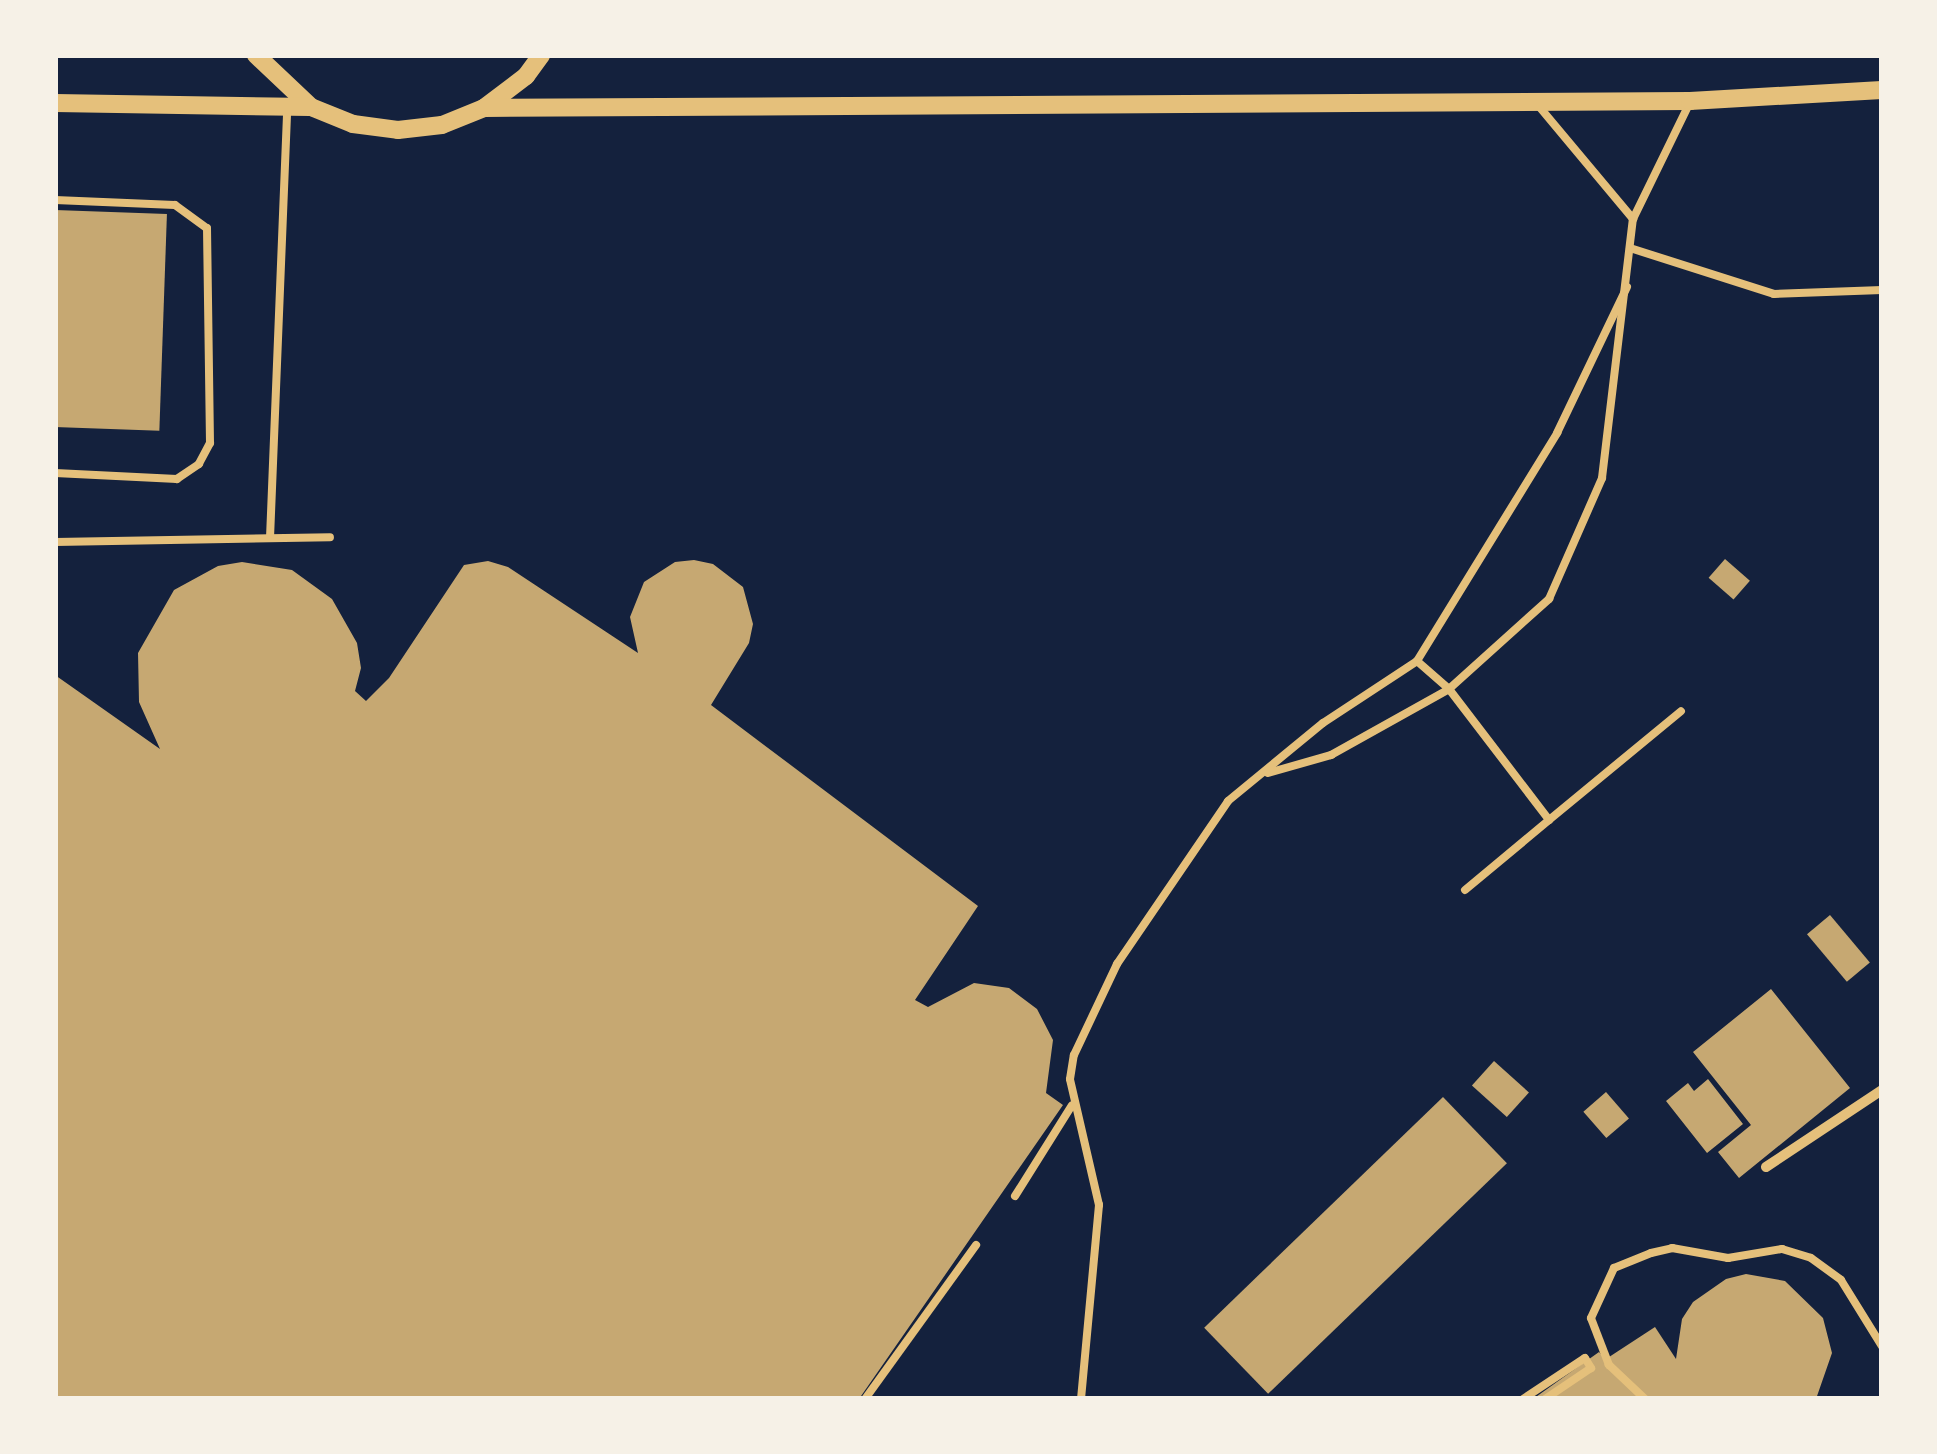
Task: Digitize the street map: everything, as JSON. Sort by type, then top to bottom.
[{"type":"street","points":[[256,55],[311,107]]},
{"type":"street","points":[[55,103],[311,107],[353,124],[398,130],[442,125],[484,108],[526,76],[540,55]]},
{"type":"street","points":[[484,108],[1690,102],[1882,90]]},
{"type":"street","points":[[1766,1167],[1882,1090]]},
{"type":"lane","points":[[1534,100],[1633,219]]},
{"type":"lane","points":[[1264,774],[1330,755],[1449,689],[1549,599],[1586,526],[1602,478],[1633,219],[1690,102]]},
{"type":"lane","points":[[270,538],[287,106]]},
{"type":"lane","points":[[55,200],[175,205],[208,228],[210,442],[198,464],[177,479],[55,473]]},
{"type":"lane","points":[[1630,248],[1774,294],[1882,290]]},
{"type":"lane","points":[[1082,1399],[1099,1205],[1072,1105],[1074,1055],[1117,964],[1228,801],[1323,723],[1417,661],[1557,433],[1627,287]]},
{"type":"lane","points":[[55,542],[330,538]]},
{"type":"lane","points":[[1417,661],[1449,689],[1549,820]]},
{"type":"lane","points":[[1465,890],[1681,711]]},
{"type":"lane","points":[[1015,1196],[1072,1105]]},
{"type":"lane","points":[[865,1399],[976,1245]]},
{"type":"lane","points":[[1645,1399],[1610,1365],[1592,1318],[1614,1268],[1651,1252],[1672,1248],[1728,1258],[1782,1249],[1811,1258],[1841,1280],[1882,1346]]},
{"type":"lane","points":[[1523,1399],[1585,1358],[1591,1368],[1545,1399]]},
{"type":"building","points":[[55,210],[167,214],[159,431],[55,427]]},
{"type":"building","points":[[1725,559],[1750,581],[1734,600],[1709,578]]},
{"type":"building","points":[[488,561],[508,567],[638,653],[630,617],[644,582],[675,562],[713,564],[743,587],[753,624],[749,643],[711,705],[978,906],[915,1000],[928,1007],[974,983],[1009,988],[1037,1009],[1053,1040],[1046,1093],[1063,1105],[859,1399],[55,1399],[55,675],[160,749],[139,702],[138,653],[174,590],[218,566],[242,562],[292,570],[332,599],[357,643],[361,668],[355,691],[366,701],[389,678],[464,565]]},
{"type":"building","points":[[1830,915],[1870,962],[1847,982],[1807,934]]},
{"type":"building","points":[[1771,989],[1850,1088],[1739,1178],[1718,1152],[1751,1125],[1693,1052]]},
{"type":"building","points":[[1494,1061],[1529,1092],[1507,1117],[1472,1086]]},
{"type":"building","points":[[1708,1079],[1743,1124],[1707,1153],[1666,1101],[1688,1083],[1694,1091]]},
{"type":"building","points":[[1606,1092],[1629,1118],[1606,1138],[1583,1112]]},
{"type":"building","points":[[1443,1097],[1507,1163],[1268,1394],[1204,1328]]},
{"type":"building","points":[[1746,1274],[1785,1281],[1823,1318],[1832,1353],[1816,1399],[1533,1399],[1599,1352],[1606,1359],[1655,1327],[1676,1359],[1682,1319],[1693,1302],[1726,1279]]}]
